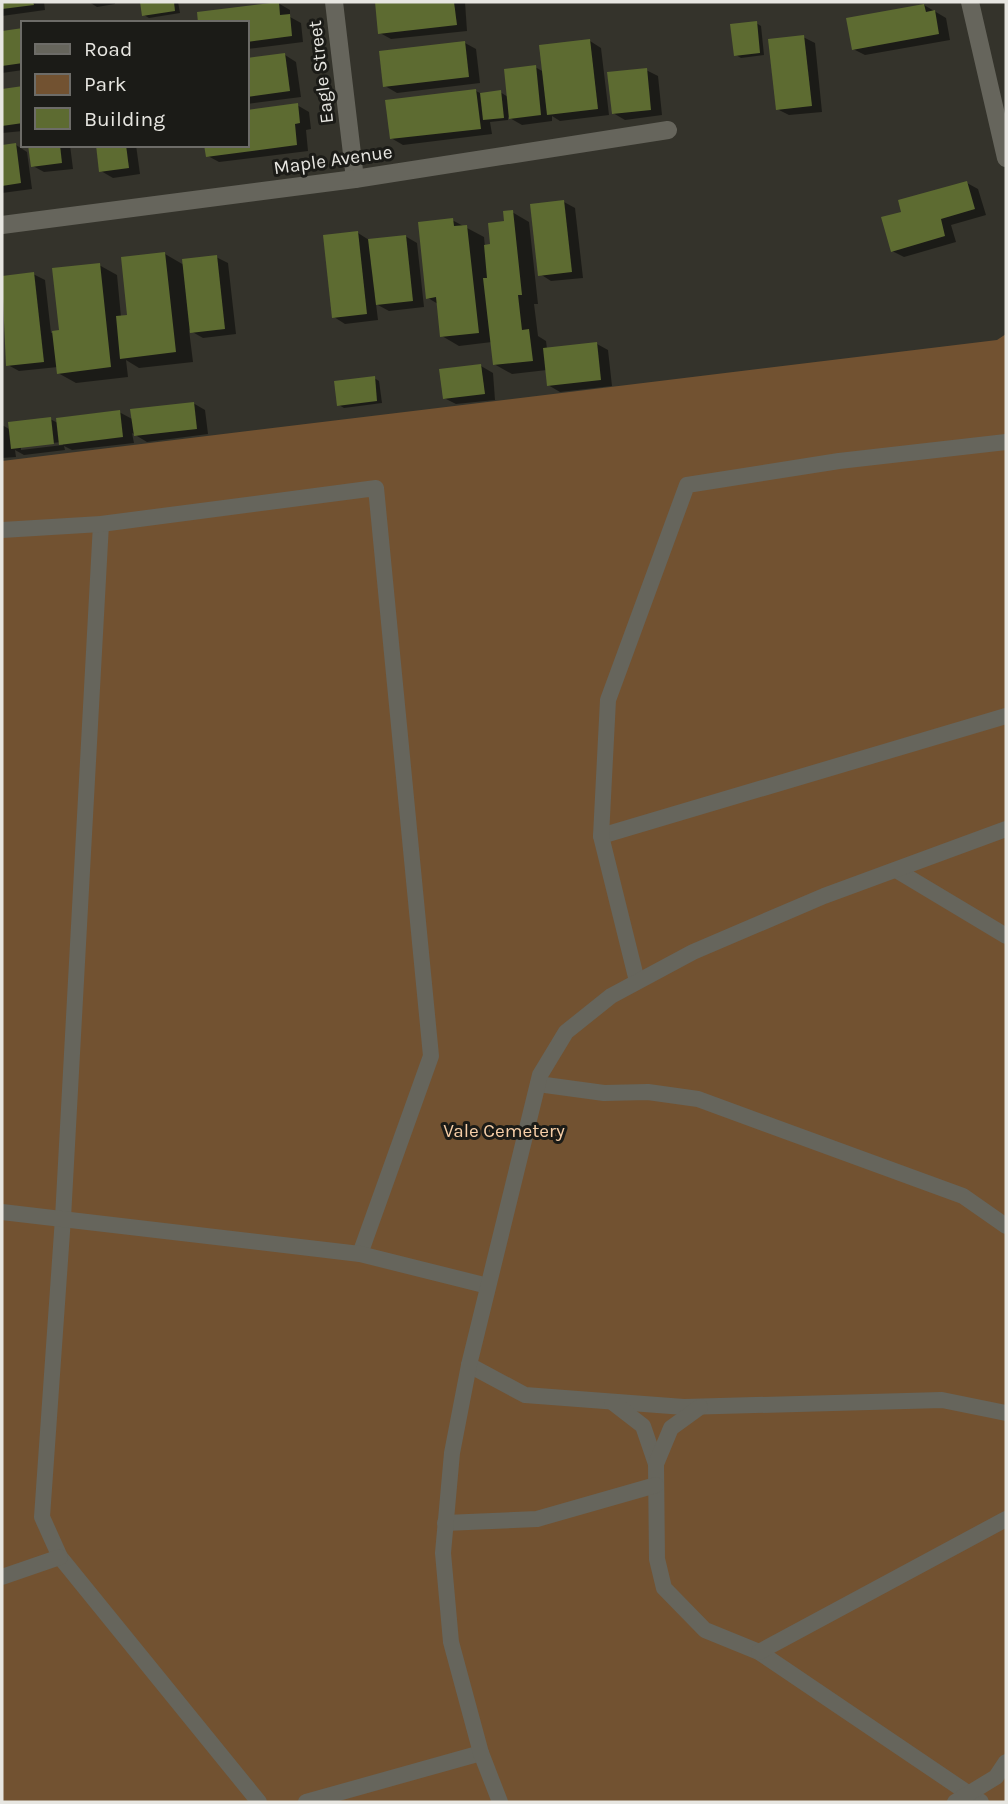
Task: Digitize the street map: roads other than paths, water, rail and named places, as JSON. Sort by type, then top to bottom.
[{"type":"street","name":"Eagle Street","points":[[334,2],[355,179]]},
{"type":"street","points":[[970,2],[1006,158]]},
{"type":"street","name":"Maple Avenue","points":[[2,225],[355,179],[668,130]]},
{"type":"lane","points":[[637,981],[601,836],[608,700],[687,485],[839,461],[1006,442]]},
{"type":"lane","points":[[2,530],[101,524],[376,488],[431,1056],[360,1254]]},
{"type":"lane","points":[[101,524],[63,1218],[42,1517],[60,1557],[259,1802]]},
{"type":"lane","points":[[601,836],[1006,716]]},
{"type":"lane","points":[[500,1802],[481,1753],[451,1642],[443,1553],[452,1453],[469,1365],[540,1075],[566,1032],[611,996],[637,981],[693,952],[824,896],[1006,829]]},
{"type":"lane","points":[[896,870],[1006,936]]},
{"type":"lane","points":[[538,1084],[604,1093],[648,1092],[698,1099],[963,1196],[1006,1226]]},
{"type":"lane","points":[[2,1212],[360,1254],[488,1286]]},
{"type":"lane","points":[[469,1365],[525,1395],[700,1407],[942,1400],[1006,1412]]},
{"type":"lane","points":[[612,1402],[643,1426],[656,1464],[657,1559],[664,1588],[705,1630],[759,1652],[968,1799],[996,1777],[1006,1762]]},
{"type":"lane","points":[[656,1464],[671,1428],[700,1407]]},
{"type":"lane","points":[[445,1522],[537,1519],[656,1485]]},
{"type":"lane","points":[[759,1652],[1006,1519]]},
{"type":"lane","points":[[2,1577],[60,1557]]},
{"type":"lane","points":[[306,1802],[481,1753]]},
{"type":"park label","name":"Vale Cemetery","points":[[504,1131]]}]
